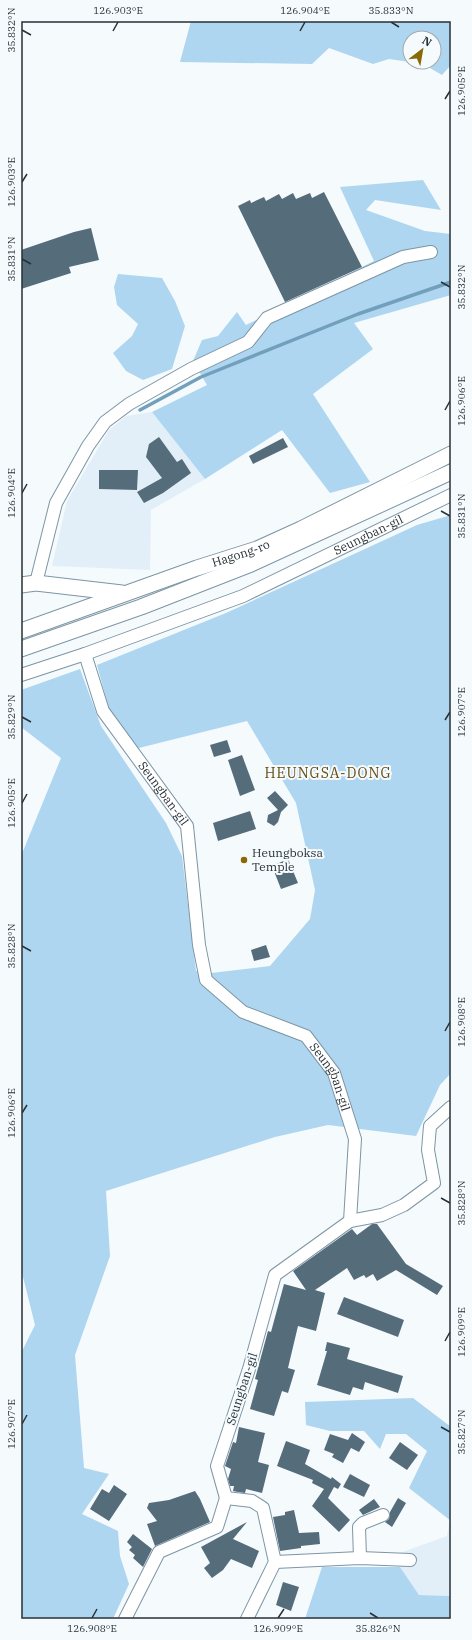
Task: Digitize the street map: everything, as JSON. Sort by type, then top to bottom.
[{"type":"street","points":[[36,583],[56,503],[88,446],[105,422],[129,404],[191,369],[248,342],[267,318],[403,258],[431,252]]},
{"type":"street","name":"Hagong-ro","points":[[21,631],[197,568],[257,549],[301,529],[451,454]]},
{"type":"street","name":"Hagong-ro","points":[[21,649],[142,607],[251,564],[451,472]]},
{"type":"street","name":"Seungban-gil","points":[[21,675],[85,654],[243,596],[451,495]]},
{"type":"street","points":[[21,585],[36,583],[125,594]]},
{"type":"street","name":"Seungban-gil","points":[[85,654],[103,711],[187,826],[199,944],[206,980],[243,1012],[306,1036],[334,1073],[355,1139],[350,1221],[275,1275],[250,1369],[216,1466],[226,1498]]},
{"type":"street","points":[[350,1221],[382,1215],[404,1205],[434,1183],[428,1150],[430,1126],[451,1107]]},
{"type":"street","points":[[125,1619],[159,1552],[217,1527],[226,1498],[252,1502],[263,1508],[275,1562],[247,1619]]},
{"type":"street","points":[[360,1558],[359,1527],[363,1523],[383,1515]]},
{"type":"street","points":[[275,1562],[360,1558],[410,1560]]},
{"type":"shaded area","points":[[191,21],[451,21],[451,65],[442,75],[433,70],[442,70],[442,30],[402,30],[402,61],[389,59],[373,64],[329,48],[312,64],[180,62]]},
{"type":"shaded area","points":[[423,180],[441,210],[375,200],[366,210],[425,231],[451,234],[451,295],[354,323],[373,349],[313,394],[370,482],[330,493],[282,430],[205,479],[152,412],[207,385],[193,361],[202,340],[218,336],[237,312],[246,325],[374,261],[340,187]]},
{"type":"shaded area","points":[[118,274],[162,278],[175,301],[185,326],[172,369],[143,380],[126,371],[113,353],[132,336],[138,324],[117,305],[114,287]]},
{"type":"shaded area","points":[[152,412],[205,479],[151,510],[150,570],[52,566],[67,501],[109,430],[126,416]]},
{"type":"shaded area","points":[[451,515],[451,1073],[440,1085],[416,1136],[328,1125],[275,1137],[106,1191],[110,1256],[75,1355],[84,1468],[109,1474],[82,1514],[118,1531],[120,1556],[129,1584],[113,1619],[21,1619],[21,1353],[35,1325],[21,1269],[21,856],[61,758],[21,727],[21,690],[80,669],[101,726],[166,823],[182,856],[196,971],[211,973],[270,966],[310,919],[315,890],[296,803],[247,721],[135,749],[110,713],[97,665],[226,613],[417,525]]},
{"type":"shaded area","points":[[413,1398],[451,1427],[451,1521],[409,1488],[427,1451],[406,1434],[386,1434],[380,1449],[364,1431],[330,1431],[306,1425],[305,1402]]},
{"type":"shaded area","points":[[450,1521],[451,1596],[419,1595],[400,1567],[400,1553],[447,1536]]},
{"type":"shaded area","points":[[322,1567],[400,1567],[419,1595],[451,1596],[451,1619],[305,1619]]},
{"type":"building","points":[[324,192],[362,267],[285,302],[238,206],[250,200],[251,203],[264,197],[266,201],[279,194],[282,199],[293,193],[296,199],[310,193],[312,198]]},
{"type":"building","points":[[91,228],[99,260],[69,267],[71,273],[21,289],[21,250],[74,232]]},
{"type":"building","points":[[159,437],[177,462],[182,459],[191,473],[163,493],[144,503],[137,492],[162,478],[146,457],[149,444]]},
{"type":"building","points":[[283,438],[288,447],[253,464],[249,456]]},
{"type":"building","points":[[99,470],[138,470],[137,490],[99,489]]},
{"type":"building","points":[[227,740],[231,752],[214,757],[210,745]]},
{"type":"building","points":[[242,755],[255,790],[240,796],[228,760]]},
{"type":"building","points":[[275,791],[288,805],[281,812],[278,822],[274,826],[267,822],[268,815],[278,810],[267,798]]},
{"type":"building","points":[[250,811],[256,829],[218,841],[213,823]]},
{"type":"building","points":[[288,859],[298,883],[281,889],[272,866]]},
{"type":"building","points":[[266,945],[270,957],[254,961],[251,950]]},
{"type":"building","points":[[372,1224],[377,1224],[406,1264],[443,1286],[437,1295],[396,1270],[377,1281],[373,1274],[366,1278],[364,1275],[354,1280],[347,1268],[315,1290],[325,1293],[316,1331],[298,1326],[288,1368],[295,1370],[288,1393],[282,1391],[274,1416],[250,1409],[258,1380],[255,1379],[268,1331],[271,1332],[284,1284],[306,1290],[293,1271],[352,1229],[357,1235]]},
{"type":"building","points":[[344,1297],[404,1320],[398,1337],[337,1314]]},
{"type":"building","points":[[327,1342],[350,1348],[347,1359],[403,1376],[398,1393],[365,1382],[363,1390],[353,1387],[350,1395],[317,1385],[327,1351],[325,1351]]},
{"type":"building","points":[[239,1427],[265,1433],[258,1462],[269,1465],[262,1493],[246,1489],[245,1493],[233,1491],[234,1486],[230,1486],[228,1479],[231,1469],[225,1466],[233,1442],[236,1443]]},
{"type":"building","points":[[352,1433],[365,1442],[359,1452],[351,1448],[343,1463],[332,1457],[334,1454],[324,1450],[330,1434],[348,1440]]},
{"type":"building","points":[[286,1441],[310,1450],[305,1464],[331,1479],[332,1477],[341,1484],[338,1489],[334,1487],[328,1498],[350,1520],[339,1532],[312,1506],[324,1489],[312,1483],[313,1480],[277,1466]]},
{"type":"building","points":[[400,1442],[418,1455],[407,1470],[389,1458]]},
{"type":"building","points":[[350,1474],[370,1485],[364,1497],[343,1487]]},
{"type":"building","points":[[114,1485],[127,1494],[109,1521],[90,1509],[102,1489],[109,1493]]},
{"type":"building","points":[[195,1491],[210,1522],[155,1546],[147,1524],[157,1521],[147,1508],[149,1503],[169,1500]]},
{"type":"building","points":[[398,1498],[406,1503],[392,1527],[385,1522],[389,1519],[390,1512]]},
{"type":"building","points":[[374,1499],[380,1507],[363,1515],[359,1510]]},
{"type":"building","points":[[294,1510],[299,1533],[319,1532],[320,1544],[301,1546],[301,1548],[280,1551],[273,1517],[285,1515],[285,1512]]},
{"type":"building","points":[[247,1522],[233,1539],[259,1551],[252,1568],[231,1559],[223,1570],[212,1578],[204,1568],[210,1563],[201,1547]]},
{"type":"building","points":[[133,1534],[152,1549],[143,1567],[133,1558],[135,1555],[129,1550],[132,1547],[127,1542]]},
{"type":"building","points":[[283,1582],[299,1587],[291,1611],[276,1605]]},
{"type":"waterway","points":[[140,410],[201,377],[358,314],[451,282]]},
{"type":"place","name":"Heungboksa Temple","points":[[244,860]]},
{"type":"district","name":"HEUNGSA-DONG","points":[[328,773]]}]
